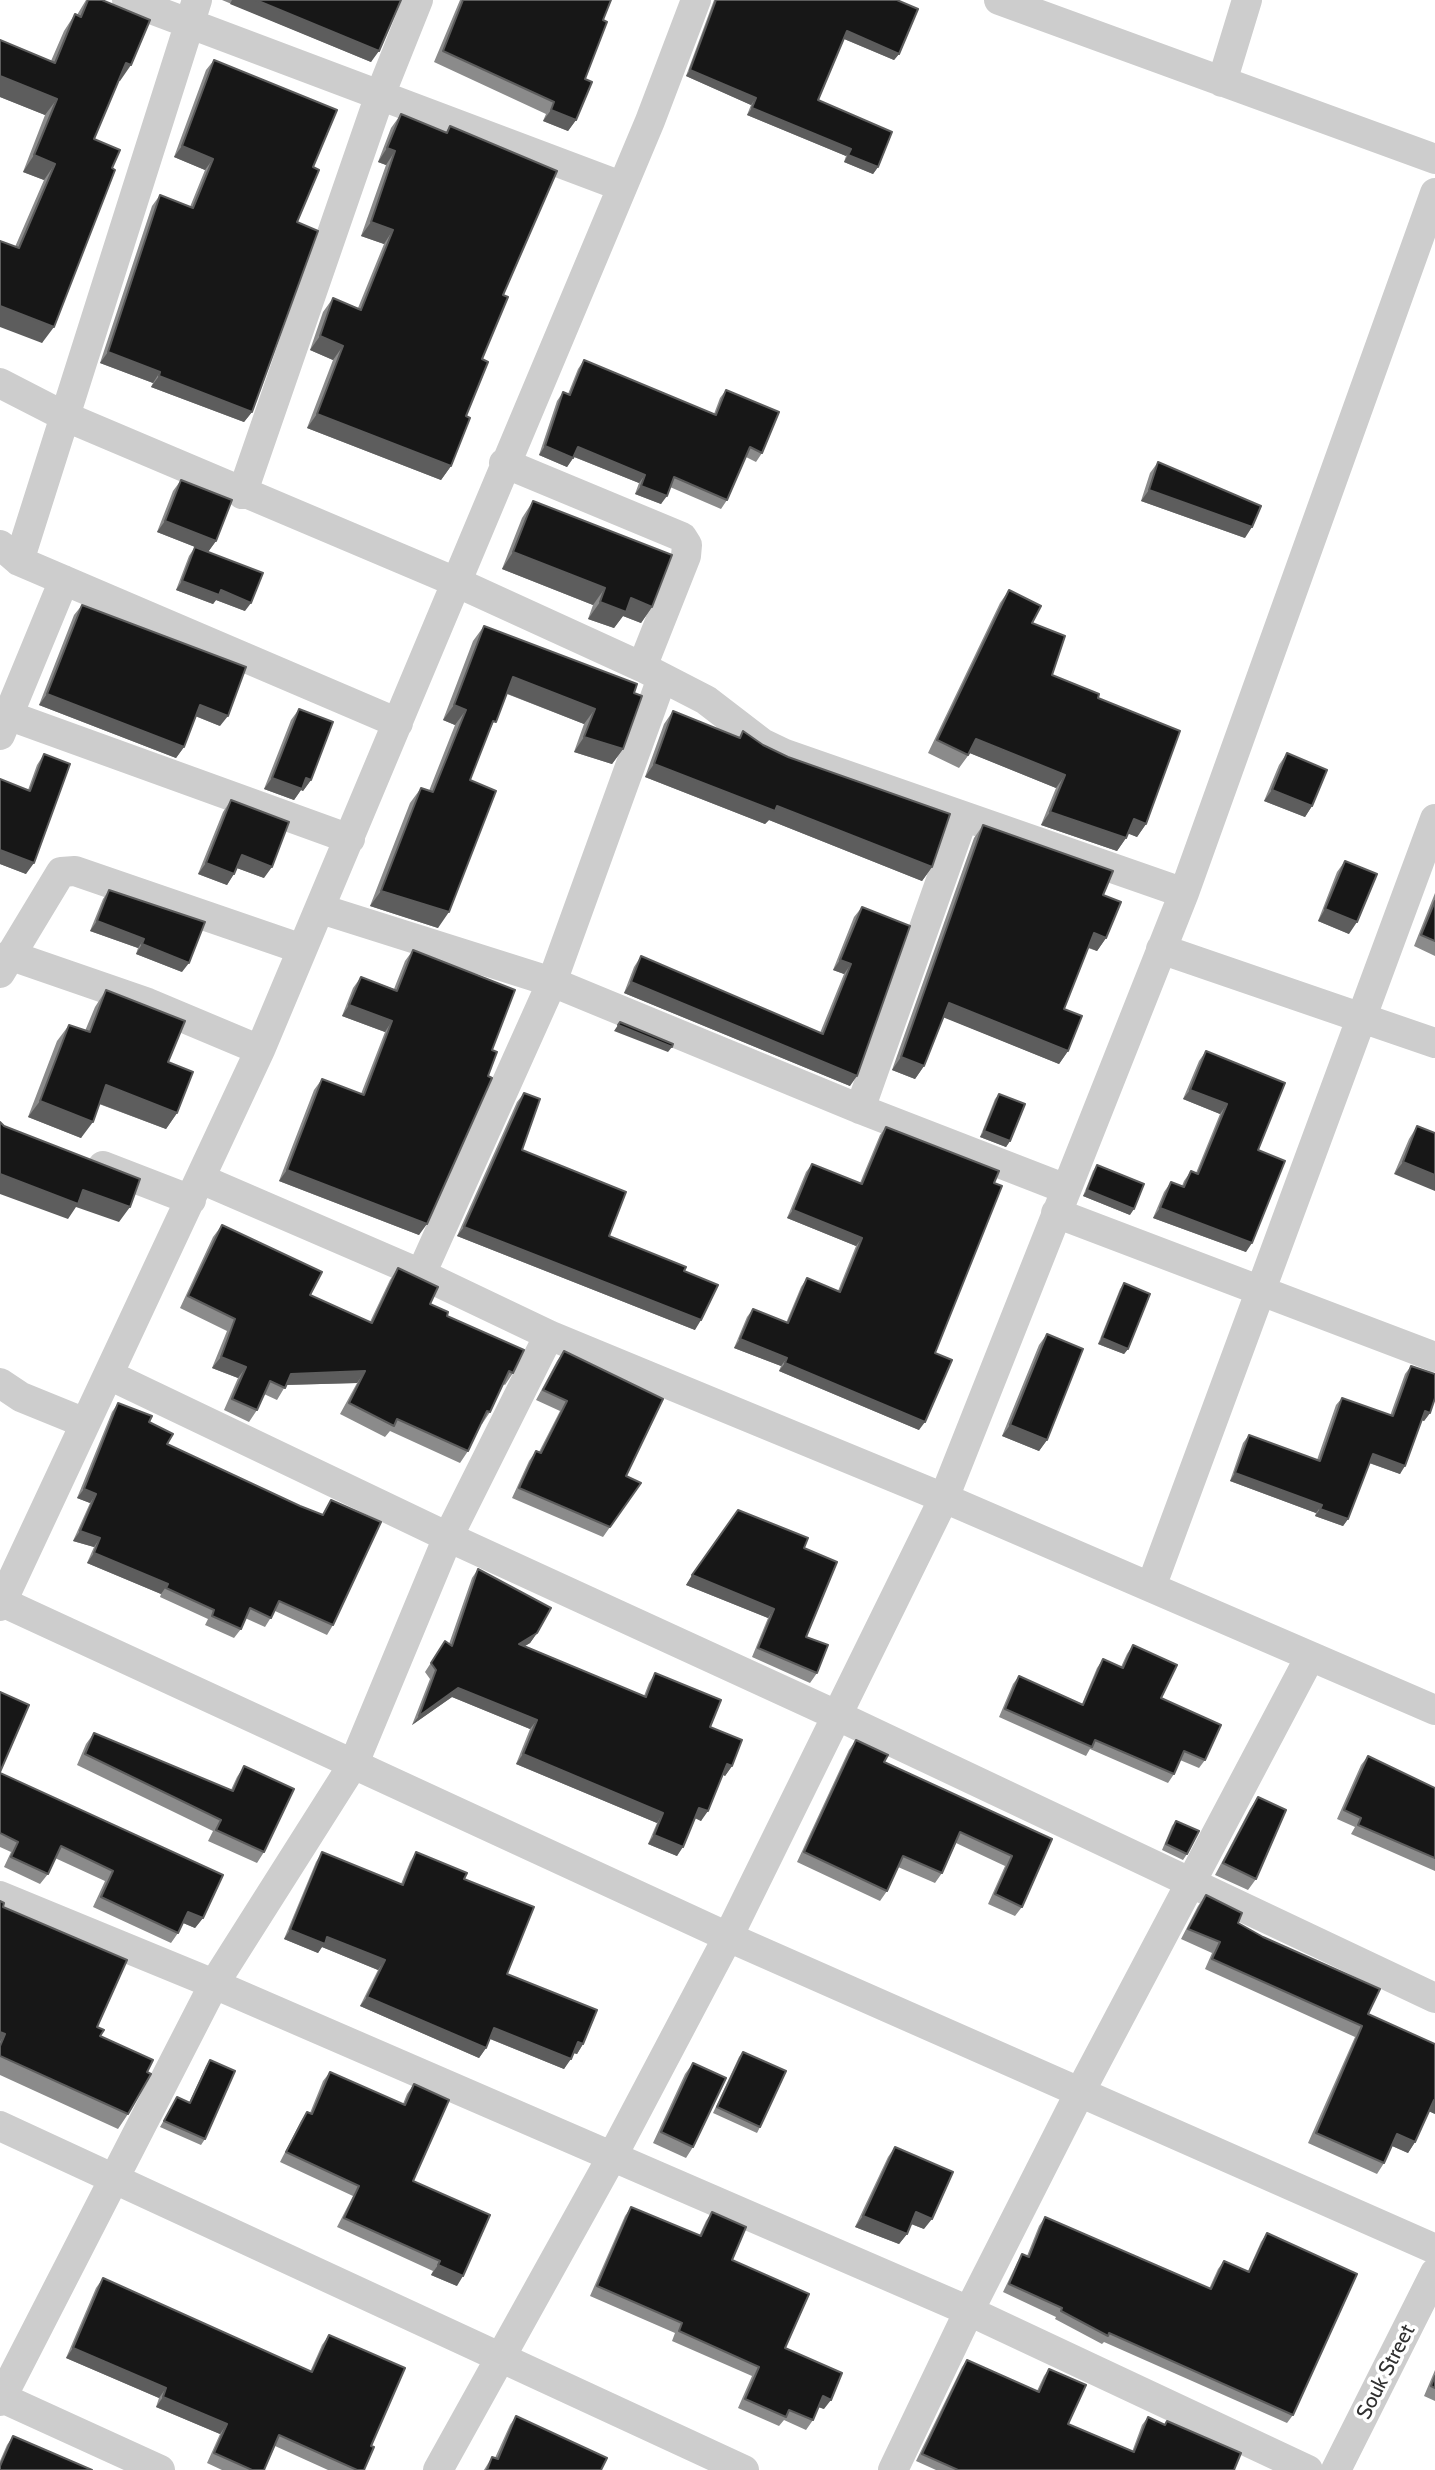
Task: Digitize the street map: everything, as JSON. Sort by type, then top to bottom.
[{"type":"street","points":[[127,0],[193,12],[380,95],[621,186]]},
{"type":"street","points":[[242,494],[380,95],[418,0]]},
{"type":"street","points":[[696,0],[260,1051],[1,1604],[354,1763],[728,1937],[1435,2249]]},
{"type":"street","points":[[999,0],[1435,159]]},
{"type":"street","points":[[1222,82],[1247,0]]},
{"type":"street","points":[[193,12],[64,416],[9,553],[64,580],[398,723]]},
{"type":"street","points":[[438,2470],[613,2155],[728,1937],[944,1498],[1184,893],[1435,193]]},
{"type":"street","points":[[0,383],[64,416],[242,494],[456,582],[652,673],[706,700],[762,743],[785,754],[1184,893]]},
{"type":"street","points":[[421,1274],[552,982],[652,673],[686,556],[687,545],[682,537],[504,463]]},
{"type":"street","points":[[64,580],[5,726],[350,839]]},
{"type":"street","points":[[860,1109],[963,818]]},
{"type":"street","points":[[1151,1587],[1435,819]]},
{"type":"street","points":[[260,1051],[148,1003],[4,964],[61,872],[75,871],[302,949]]},
{"type":"street","points":[[321,909],[552,982],[860,1109],[1261,1290],[1435,1356]]},
{"type":"street","points":[[1161,949],[1435,1042]]},
{"type":"street","points":[[76,1155],[196,1189],[421,1274],[549,1335],[944,1498],[1435,1710]]},
{"type":"street","points":[[160,2470],[1,2398],[111,2179],[214,1984],[354,1763],[448,1538],[549,1335]]},
{"type":"street","points":[[109,1375],[448,1538],[836,1715],[1435,1998]]},
{"type":"street","points":[[0,1383],[21,1396],[85,1423]]},
{"type":"street","points":[[893,2470],[1080,2092],[1310,1657]]},
{"type":"street","points":[[0,1896],[214,1984],[970,2311],[1308,2470]]},
{"type":"street","points":[[0,2126],[744,2470]]},
{"type":"street","name":"Souk Street","points":[[1336,2470],[1435,2273]]},
{"type":"building","points":[[88,0],[102,0],[150,20],[131,65],[126,63],[94,139],[120,150],[112,168],[115,170],[54,327],[0,306],[0,241],[19,248],[55,164],[34,155],[57,99],[0,76],[0,40],[55,63],[75,14],[81,17]]},
{"type":"building","points":[[256,0],[401,0],[379,51]]},
{"type":"building","points":[[463,0],[611,0],[603,20],[607,22],[585,79],[592,82],[576,120],[551,110],[554,102],[443,51]]},
{"type":"building","points":[[716,0],[897,0],[918,9],[899,54],[847,31],[818,100],[892,132],[878,167],[848,155],[851,149],[752,108],[756,98],[690,70]]},
{"type":"building","points":[[214,60],[337,110],[313,167],[319,170],[297,222],[318,231],[252,412],[159,376],[160,372],[108,352],[160,195],[193,208],[213,159],[182,146]]},
{"type":"building","points":[[401,114],[447,133],[450,126],[557,171],[503,295],[508,297],[482,359],[488,362],[466,416],[470,418],[451,466],[317,414],[343,346],[320,336],[333,298],[361,310],[393,230],[371,222],[395,151],[387,148]]},
{"type":"building","points":[[584,360],[716,415],[726,390],[779,412],[762,453],[750,447],[727,500],[674,477],[667,496],[641,486],[645,475],[578,447],[573,458],[545,446],[563,392],[570,395]]},
{"type":"building","points":[[1158,462],[1261,506],[1252,527],[1149,490]]},
{"type":"building","points":[[181,480],[232,500],[216,541],[165,521]]},
{"type":"building","points":[[533,501],[672,555],[652,607],[631,598],[626,612],[600,602],[605,588],[513,552]]},
{"type":"building","points":[[195,547],[263,573],[251,603],[221,590],[219,595],[182,581]]},
{"type":"building","points":[[1009,590],[1041,606],[1032,623],[1065,636],[1052,675],[1099,694],[1098,698],[1180,731],[1146,824],[1134,819],[1126,838],[1050,812],[1065,775],[976,739],[968,755],[937,740]]},
{"type":"building","points":[[82,605],[246,667],[228,716],[200,705],[184,747],[47,694]]},
{"type":"building","points":[[484,626],[637,684],[634,693],[642,696],[623,749],[584,737],[595,709],[513,677],[470,780],[496,791],[449,912],[381,891],[421,788],[433,792],[466,710],[454,705]]},
{"type":"building","points":[[299,709],[333,722],[311,780],[306,778],[302,789],[272,778]]},
{"type":"building","points":[[673,711],[740,738],[743,731],[763,745],[788,757],[950,814],[932,867],[777,806],[775,811],[654,764]]},
{"type":"building","points":[[1287,753],[1327,770],[1312,806],[1272,790]]},
{"type":"building","points":[[44,754],[70,764],[34,863],[0,850],[0,779],[30,791]]},
{"type":"building","points":[[231,800],[289,822],[272,867],[242,855],[234,874],[206,863]]},
{"type":"building","points":[[983,825],[1113,871],[1103,895],[1121,902],[1106,938],[1094,933],[1064,1009],[1082,1016],[1068,1051],[949,1003],[924,1066],[901,1057]]},
{"type":"building","points":[[1345,861],[1377,874],[1357,922],[1325,909]]},
{"type":"building","points":[[109,890],[205,922],[189,963],[142,944],[144,939],[97,921]]},
{"type":"building","points":[[1435,901],[1435,941],[1421,935]]},
{"type":"building","points":[[862,907],[910,926],[857,1076],[631,982],[641,956],[823,1034],[851,964],[840,960]]},
{"type":"building","points":[[413,950],[515,990],[492,1050],[497,1052],[488,1076],[492,1078],[427,1224],[287,1170],[322,1079],[364,1095],[392,1021],[349,1005],[361,977],[397,991]]},
{"type":"building","points":[[106,990],[185,1021],[168,1062],[193,1072],[177,1113],[106,1085],[93,1122],[40,1101],[69,1025],[90,1032]]},
{"type":"building","points":[[620,1022],[673,1044],[672,1047],[618,1025]]},
{"type":"building","points":[[1206,1051],[1285,1083],[1258,1150],[1285,1161],[1252,1243],[1160,1208],[1171,1182],[1184,1187],[1191,1171],[1198,1174],[1227,1104],[1190,1090]]},
{"type":"building","points":[[524,1093],[540,1099],[522,1150],[626,1192],[609,1236],[686,1267],[684,1271],[718,1285],[701,1320],[464,1227]]},
{"type":"building","points":[[999,1094],[1025,1104],[1010,1141],[984,1131]]},
{"type":"building","points":[[0,1122],[4,1126],[140,1179],[130,1207],[83,1190],[78,1204],[0,1174]]},
{"type":"building","points":[[1417,1126],[1435,1133],[1435,1175],[1403,1162]]},
{"type":"building","points":[[886,1127],[999,1171],[994,1183],[1002,1186],[935,1353],[952,1360],[925,1422],[785,1363],[787,1358],[740,1339],[753,1309],[788,1323],[807,1278],[840,1292],[862,1238],[793,1210],[812,1164],[862,1184]]},
{"type":"building","points":[[1097,1165],[1144,1184],[1134,1209],[1087,1190]]},
{"type":"building","points":[[222,1225],[322,1272],[310,1295],[372,1323],[398,1268],[438,1287],[430,1304],[448,1312],[447,1316],[524,1350],[513,1373],[509,1371],[468,1451],[397,1419],[394,1426],[349,1403],[365,1371],[291,1374],[285,1388],[270,1381],[257,1410],[232,1399],[246,1367],[221,1357],[235,1319],[188,1296]]},
{"type":"building","points":[[1124,1283],[1150,1294],[1128,1349],[1102,1338]]},
{"type":"building","points":[[1047,1334],[1083,1349],[1047,1440],[1010,1425]]},
{"type":"building","points":[[564,1351],[663,1399],[626,1476],[641,1483],[610,1527],[519,1488],[536,1451],[541,1453],[567,1401],[543,1390]]},
{"type":"building","points":[[1411,1366],[1435,1374],[1435,1398],[1430,1413],[1425,1411],[1405,1466],[1373,1454],[1348,1519],[1320,1509],[1322,1505],[1235,1473],[1249,1435],[1320,1461],[1342,1398],[1393,1416]]},
{"type":"building","points":[[118,1403],[152,1416],[149,1422],[173,1434],[167,1444],[300,1506],[323,1515],[331,1500],[381,1522],[333,1625],[279,1601],[271,1618],[250,1608],[241,1629],[212,1616],[214,1610],[166,1588],[168,1584],[94,1553],[100,1538],[80,1531],[96,1494],[84,1489]]},
{"type":"building","points":[[738,1510],[808,1538],[804,1548],[837,1562],[806,1637],[828,1645],[817,1673],[758,1648],[774,1609],[692,1575]]},
{"type":"building","points":[[478,1569],[551,1608],[537,1633],[519,1644],[646,1697],[655,1673],[721,1700],[710,1727],[742,1740],[732,1766],[727,1764],[708,1811],[699,1808],[683,1847],[654,1835],[663,1813],[523,1754],[537,1720],[458,1688],[419,1716],[436,1670],[431,1663],[445,1641],[452,1646]]},
{"type":"building","points":[[1133,1645],[1177,1665],[1161,1698],[1221,1725],[1205,1760],[1184,1751],[1174,1774],[1095,1740],[1092,1747],[1005,1709],[1019,1676],[1083,1705],[1103,1659],[1123,1668]]},
{"type":"building","points":[[0,1692],[29,1705],[0,1772]]},
{"type":"building","points":[[94,1733],[233,1791],[244,1766],[294,1789],[264,1852],[216,1830],[221,1820],[85,1754]]},
{"type":"building","points":[[856,1740],[888,1755],[884,1762],[1052,1839],[1022,1907],[995,1894],[1012,1856],[960,1832],[942,1873],[903,1856],[887,1891],[804,1852]]},
{"type":"building","points":[[1368,1756],[1435,1788],[1435,1858],[1358,1825],[1361,1818],[1344,1810]]},
{"type":"building","points":[[0,1773],[223,1875],[203,1918],[188,1912],[178,1933],[101,1897],[113,1871],[61,1846],[48,1874],[11,1857],[18,1842],[0,1833]]},
{"type":"building","points":[[1258,1797],[1286,1810],[1256,1879],[1223,1863]]},
{"type":"building","points":[[1176,1821],[1199,1831],[1187,1854],[1166,1844]]},
{"type":"building","points":[[322,1852],[403,1885],[416,1852],[467,1873],[464,1879],[534,1907],[507,1974],[597,2010],[583,2044],[578,2042],[571,2059],[494,2028],[486,2048],[367,1997],[385,1960],[327,1937],[325,1944],[290,1930]]},
{"type":"building","points":[[1206,1895],[1242,1913],[1238,1923],[1263,1937],[1380,1989],[1368,2014],[1435,2044],[1435,2101],[1415,2142],[1397,2134],[1384,2163],[1316,2133],[1362,2026],[1212,1959],[1220,1942],[1188,1929]]},
{"type":"building","points":[[0,1901],[4,1903],[3,1907],[127,1960],[97,2027],[104,2030],[100,2036],[153,2060],[147,2072],[151,2074],[128,2114],[0,2056],[0,2046],[5,2034],[0,2032]]},
{"type":"building","points":[[743,2052],[786,2071],[760,2127],[717,2107]]},
{"type":"building","points":[[210,2060],[235,2071],[205,2139],[164,2121],[177,2097],[190,2103]]},
{"type":"building","points":[[693,2063],[726,2078],[693,2147],[661,2132]]},
{"type":"building","points":[[330,2072],[405,2105],[414,2084],[449,2100],[413,2181],[490,2215],[463,2276],[438,2265],[440,2261],[344,2218],[359,2186],[286,2152],[307,2112],[312,2114]]},
{"type":"building","points":[[895,2147],[953,2172],[932,2219],[916,2212],[907,2234],[863,2216]]},
{"type":"building","points":[[631,2207],[701,2236],[712,2212],[746,2227],[732,2260],[809,2294],[785,2348],[842,2373],[831,2400],[823,2396],[813,2420],[789,2410],[786,2417],[745,2399],[759,2367],[679,2331],[682,2323],[597,2286]]},
{"type":"building","points":[[1045,2217],[1211,2289],[1224,2261],[1249,2272],[1267,2233],[1357,2274],[1293,2415],[1109,2333],[1108,2336],[1061,2311],[1062,2308],[1009,2284],[1022,2254],[1029,2257]]},
{"type":"building","points":[[103,2278],[312,2372],[329,2335],[405,2368],[371,2446],[374,2447],[364,2470],[357,2470],[279,2435],[264,2470],[252,2470],[214,2453],[227,2424],[163,2397],[166,2388],[73,2348]]},
{"type":"building","points":[[967,2360],[1039,2392],[1049,2369],[1086,2385],[1068,2424],[1134,2452],[1148,2417],[1165,2425],[1167,2421],[1241,2453],[1234,2470],[958,2470],[922,2454]]},
{"type":"building","points":[[516,2416],[607,2458],[601,2470],[487,2470],[492,2457],[498,2459]]},
{"type":"building","points":[[13,2436],[92,2470],[0,2470]]}]
